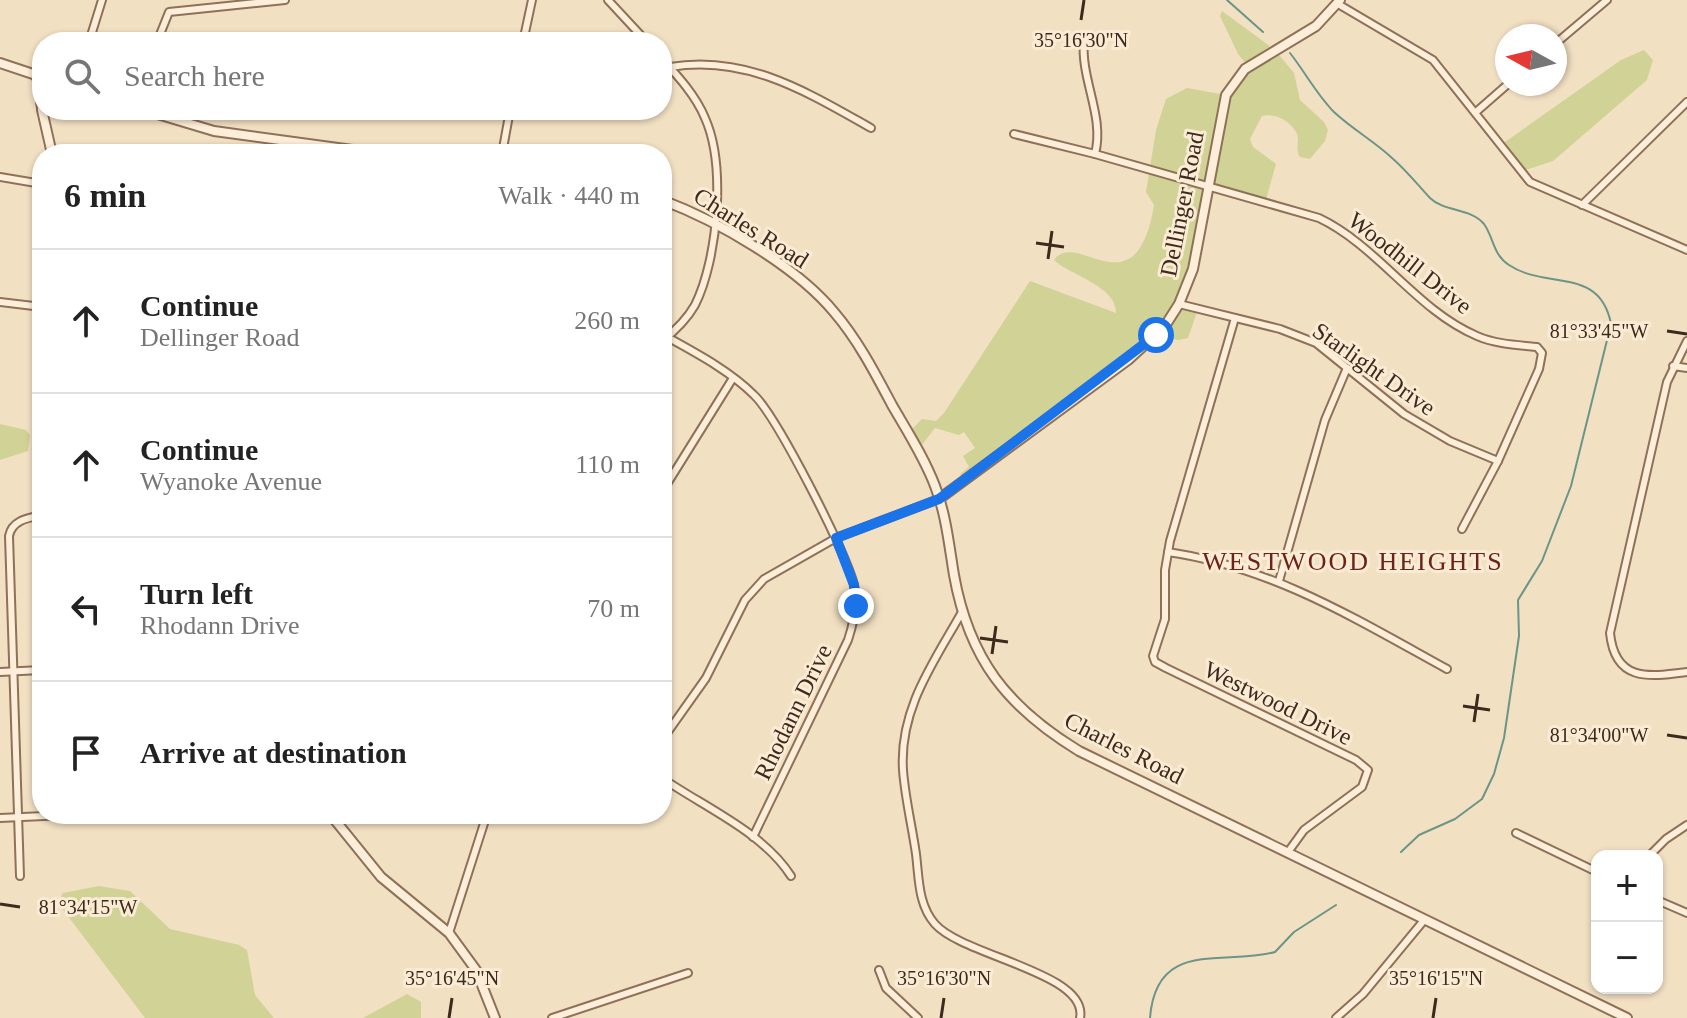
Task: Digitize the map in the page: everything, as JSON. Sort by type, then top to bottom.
[{"type":"street","points":[[92,32],[102,0]]},
{"type":"street","points":[[161,32],[169,12],[285,0]]},
{"type":"street","points":[[525,32],[532,0]]},
{"type":"street","points":[[608,0],[638,32]]},
{"type":"street","points":[[1567,34],[1607,0]]},
{"type":"street","points":[[1339,2],[1433,60],[1530,182],[1687,250]]},
{"type":"street","name":"Dellinger Road","points":[[939,499],[1128,360],[1156,335],[1179,304],[1193,269],[1218,124],[1235,81],[1266,55],[1316,26],[1339,2]]},
{"type":"street","points":[[1084,40],[1083,65],[1098,134],[1095,154]]},
{"type":"street","points":[[0,63],[32,73]]},
{"type":"street","points":[[672,67],[728,65],[770,75],[871,128]]},
{"type":"street","points":[[672,70],[697,102],[712,138],[717,178],[707,267],[695,305],[672,330]]},
{"type":"street","points":[[1476,112],[1495,95]]},
{"type":"street","points":[[1582,205],[1687,102]]},
{"type":"street","points":[[44,120],[50,144]]},
{"type":"street","points":[[177,120],[214,131],[309,144]]},
{"type":"street","points":[[504,144],[508,120]]},
{"type":"street","name":"Woodhill Drive","points":[[1014,134],[1319,218],[1340,228],[1443,315],[1474,335],[1537,347],[1542,353],[1539,369],[1498,461]]},
{"type":"street","points":[[0,177],[32,182]]},
{"type":"street","name":"Charles Road","points":[[672,205],[713,223],[795,277],[833,310],[861,350],[898,414],[939,499],[962,612],[973,642],[995,680],[1043,728],[1079,751],[1627,1018]]},
{"type":"street","points":[[0,302],[32,306]]},
{"type":"street","name":"Starlight Drive","points":[[1179,304],[1316,343],[1423,426],[1498,461]]},
{"type":"street","points":[[1235,318],[1168,552],[1205,558],[1279,581],[1317,597],[1447,669]]},
{"type":"street","points":[[1687,341],[1673,366],[1612,621],[1611,641],[1617,662],[1633,673],[1687,672]]},
{"type":"street","name":"Rhodann Drive","points":[[672,344],[733,378],[760,402],[836,538],[854,585],[856,606],[852,627],[753,837]]},
{"type":"street","points":[[1673,366],[1687,368]]},
{"type":"street","points":[[1279,581],[1325,420],[1347,368]]},
{"type":"street","points":[[672,476],[733,378]]},
{"type":"street","points":[[1462,529],[1498,461]]},
{"type":"street","points":[[672,726],[706,678],[750,593],[764,579],[836,538],[939,499]]},
{"type":"street","points":[[20,876],[9,536],[12,526],[32,519]]},
{"type":"street","name":"Westwood Drive","points":[[1168,552],[1165,619],[1153,656],[1155,662],[1356,760],[1368,770],[1362,787],[1312,823],[1288,852]]},
{"type":"street","points":[[962,612],[917,693],[906,724],[903,769],[922,901],[942,931],[963,944],[1064,986],[1079,998],[1080,1018]]},
{"type":"street","points":[[0,672],[32,670]]},
{"type":"street","points":[[672,784],[753,837],[780,858],[791,876]]},
{"type":"street","points":[[0,818],[32,816]]},
{"type":"street","points":[[338,824],[381,877],[449,933],[476,970],[495,1018]]},
{"type":"street","points":[[449,933],[484,824]]},
{"type":"street","points":[[1655,850],[1687,825]]},
{"type":"street","points":[[1516,833],[1591,869]]},
{"type":"street","points":[[1663,903],[1687,913]]},
{"type":"street","points":[[1336,1018],[1363,994],[1425,919]]},
{"type":"street","points":[[879,970],[886,988],[918,1018]]},
{"type":"street","points":[[552,1018],[688,973]]},
{"type":"green space","points":[[1222,11],[1275,50],[1294,73],[1300,100],[1324,122],[1328,130],[1325,141],[1310,159],[1300,157],[1297,135],[1290,124],[1281,118],[1262,116],[1250,139],[1253,147],[1276,164],[1265,203],[1208,186],[1200,241],[1179,304],[1198,309],[1188,338],[1178,340],[1156,335],[965,482],[960,474],[969,467],[963,456],[975,448],[964,432],[959,435],[935,428],[918,450],[908,433],[922,419],[936,421],[944,413],[1030,281],[1116,313],[1109,295],[1101,288],[1054,260],[1064,253],[1121,262],[1134,255],[1145,237],[1154,205],[1146,192],[1156,130],[1166,99],[1187,88],[1226,95],[1249,67],[1238,54],[1220,16]]},
{"type":"green space","points":[[1644,50],[1653,60],[1647,80],[1553,161],[1519,172],[1498,147],[1621,60]]},
{"type":"green space","points":[[0,424],[26,430],[30,435],[28,451],[0,460]]},
{"type":"green space","points":[[99,886],[130,891],[170,929],[239,945],[247,950],[255,995],[274,1018],[145,1018],[58,903],[63,893]]},
{"type":"green space","points":[[407,994],[421,1002],[421,1018],[363,1018]]},
{"type":"waterway","points":[[1227,0],[1263,32]]},
{"type":"waterway","points":[[1290,53],[1334,112],[1392,158],[1430,198],[1479,219],[1504,261],[1539,277],[1584,286],[1596,294],[1605,306],[1611,324],[1571,486],[1542,561],[1518,600],[1519,636],[1504,738],[1494,774],[1482,799],[1455,819],[1419,835],[1401,852]]},
{"type":"waterway","points":[[1150,1018],[1155,993],[1165,976],[1179,966],[1196,960],[1275,952],[1294,932],[1336,905]]},
{"type":"district","name":"WESTWOOD HEIGHTS","points":[[1353,561]]},
{"type":"route","points":[[856,606],[848,564],[836,538],[939,499],[1128,360],[1156,335]]}]
